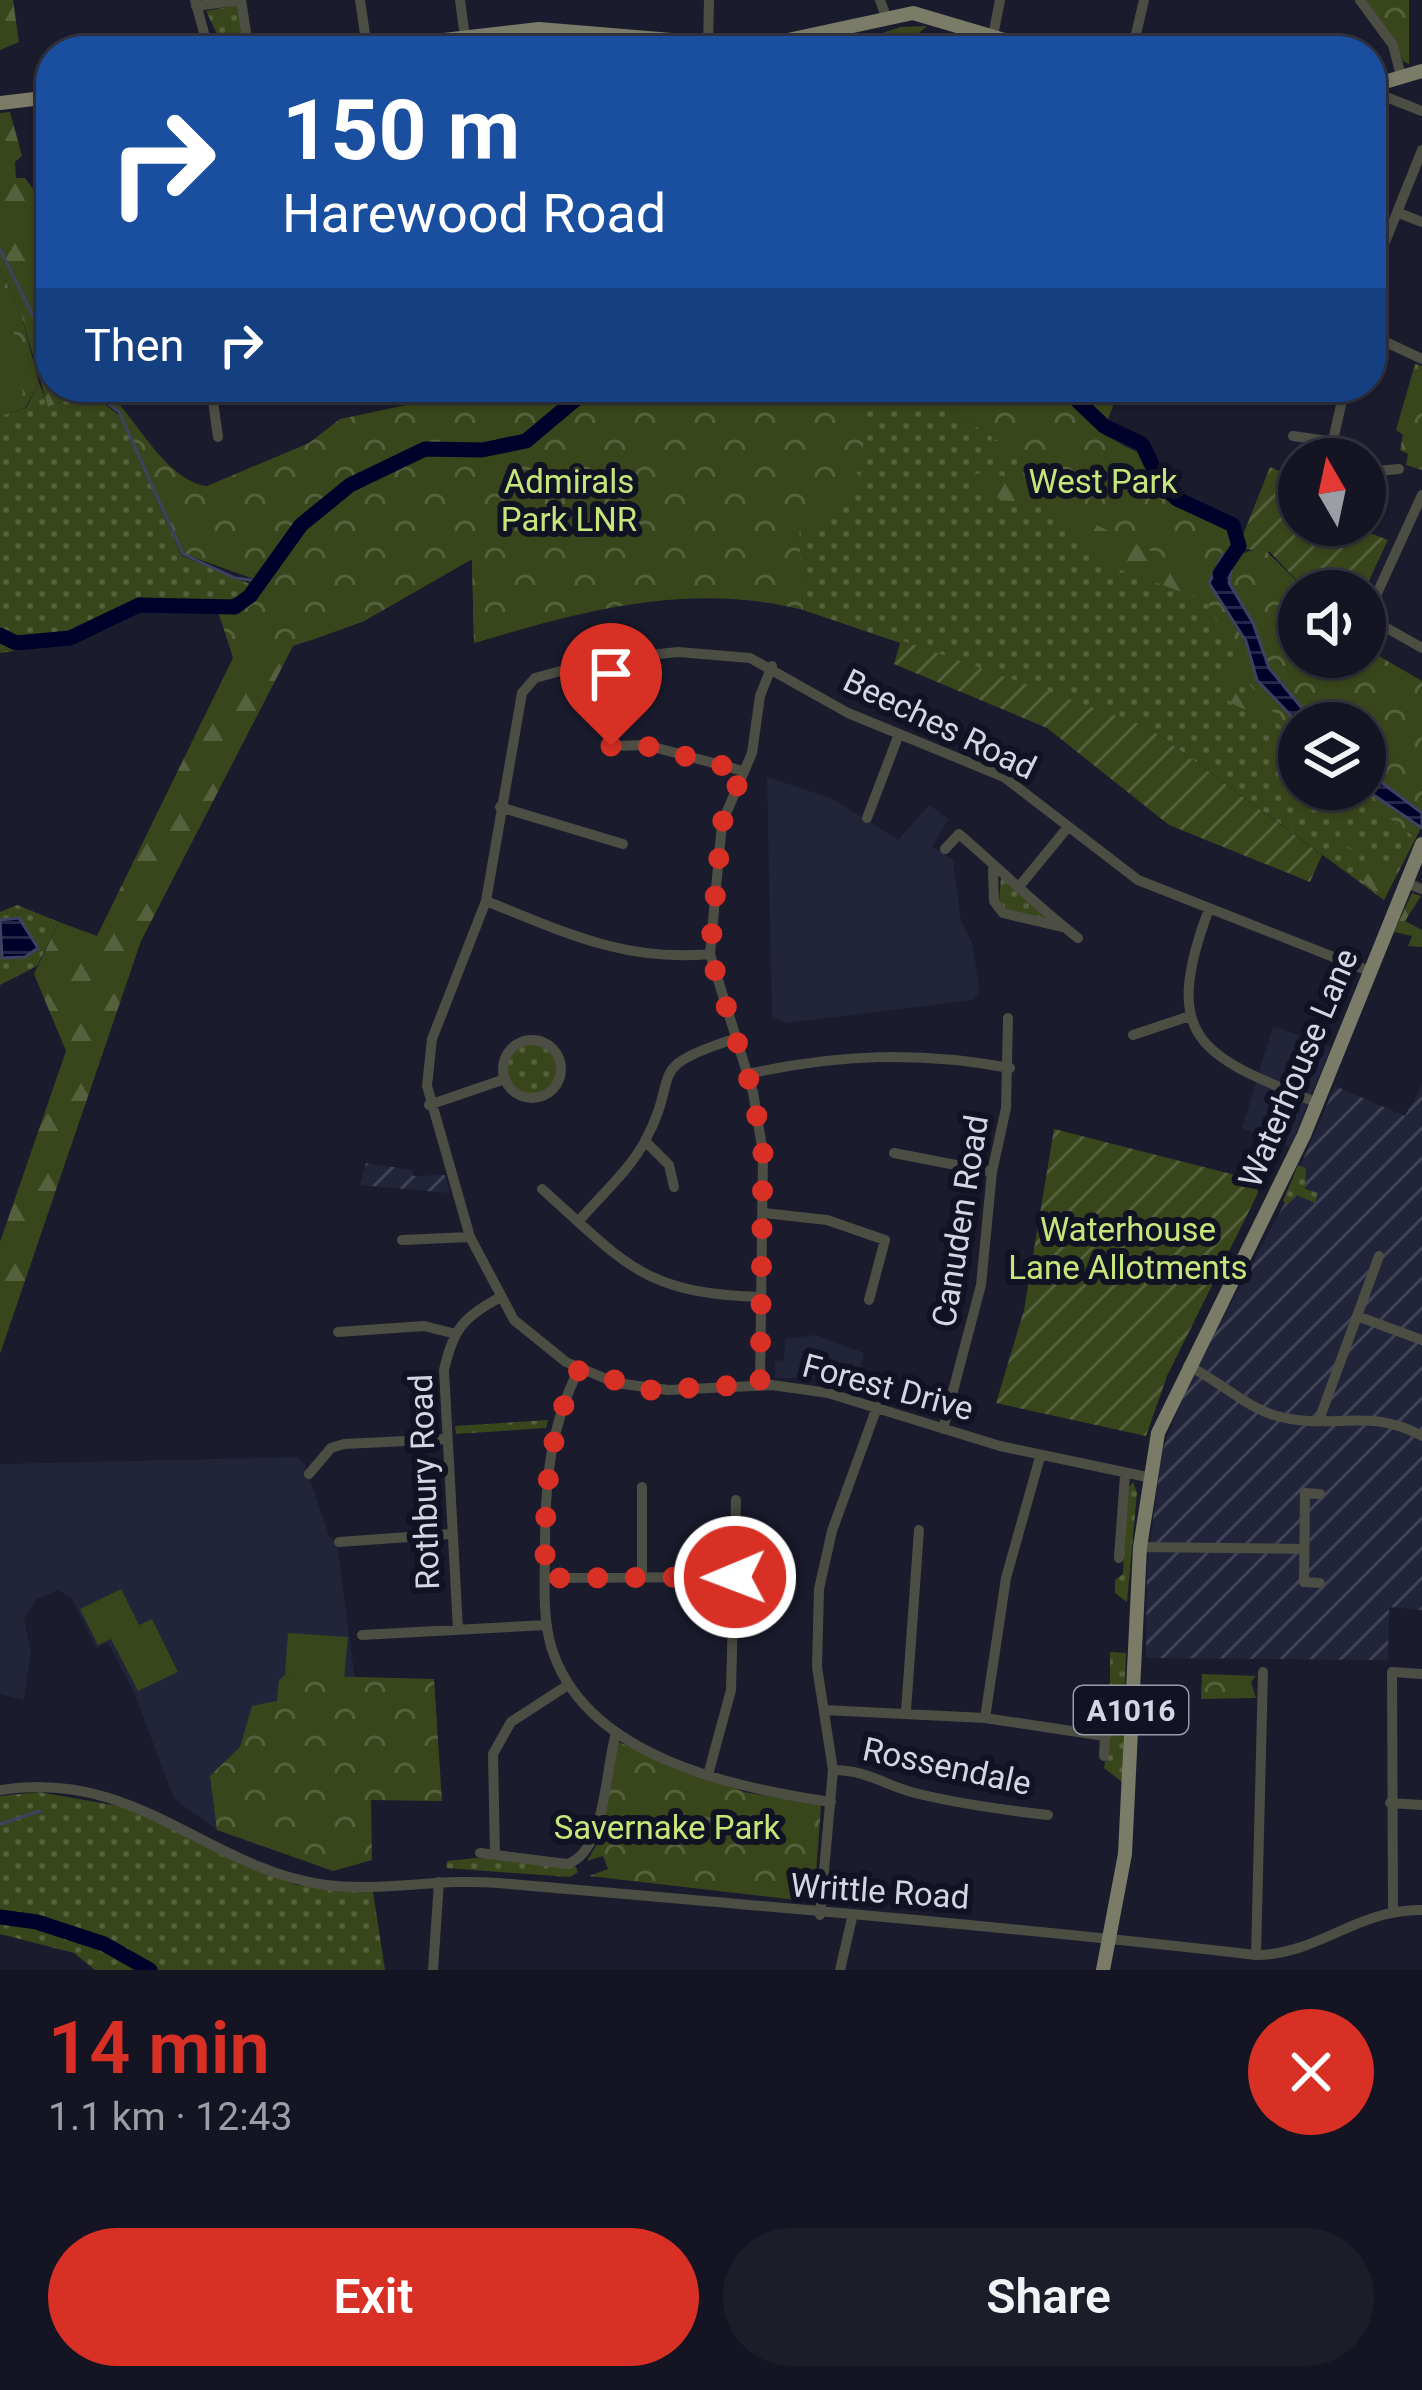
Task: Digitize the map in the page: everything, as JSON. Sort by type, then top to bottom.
[{"type":"main road","points":[[816,36],[914,13],[993,36]]},
{"type":"main road","points":[[512,36],[567,29],[595,36]]},
{"type":"main road","points":[[1386,82],[1422,71]]},
{"type":"main road","points":[[0,103],[36,99]]},
{"type":"main road","name":"Waterhouse Lane","points":[[1108,1942],[1125,1854],[1140,1547],[1148,1478],[1160,1429],[1318,1103],[1422,844]]},
{"type":"main road","name":"A1016","points":[[1103,1970],[1108,1942]]},
{"type":"street","points":[[205,36],[195,3],[241,0],[246,32]]},
{"type":"street","points":[[361,0],[366,36]]},
{"type":"street","points":[[460,0],[471,36]]},
{"type":"street","points":[[708,36],[709,0]]},
{"type":"street","points":[[880,0],[886,17]]},
{"type":"street","points":[[993,36],[1000,0]]},
{"type":"street","points":[[1136,36],[1144,0]]},
{"type":"street","points":[[1360,0],[1394,45],[1401,76]]},
{"type":"street","points":[[1386,95],[1422,111]]},
{"type":"street","points":[[1386,243],[1422,150]]},
{"type":"street","points":[[1399,213],[1422,222]]},
{"type":"street","points":[[1386,342],[1422,359]]},
{"type":"street","points":[[213,402],[218,437]]},
{"type":"street","points":[[1335,438],[1342,402]]},
{"type":"street","points":[[1293,436],[1307,438]]},
{"type":"street","points":[[1386,470],[1399,469]]},
{"type":"street","points":[[1422,495],[1373,602],[1385,627],[1422,649]]},
{"type":"street","name":"Beeches Road","points":[[470,1237],[429,1105],[432,1039],[486,902],[515,716],[522,693],[535,678],[601,660],[678,652],[750,658],[772,666],[848,713],[1004,778],[1138,880],[1369,971]]},
{"type":"street","points":[[760,1384],[763,1153],[748,1074],[710,954],[722,823],[752,753],[760,696],[772,666]]},
{"type":"street","points":[[867,818],[899,734]]},
{"type":"street","points":[[611,746],[646,746],[743,771]]},
{"type":"street","points":[[500,807],[623,844]]},
{"type":"street","points":[[1022,883],[1068,827]]},
{"type":"street","points":[[945,849],[958,834],[992,870],[1022,883],[1078,938]]},
{"type":"street","points":[[992,870],[994,901],[1003,914],[1066,928]]},
{"type":"street","points":[[1404,882],[1422,889]]},
{"type":"street","points":[[486,902],[615,952],[670,958],[710,954]]},
{"type":"street","points":[[1210,909],[1188,968],[1190,1016],[1224,1063],[1318,1103]]},
{"type":"street","points":[[1133,1035],[1190,1016]]},
{"type":"street","name":"Canuden Road","points":[[943,1429],[981,1285],[992,1172],[1010,1067],[1008,1018]]},
{"type":"street","points":[[578,1222],[645,1141],[671,1069],[689,1054],[737,1038]]},
{"type":"street","points":[[544,1043],[558,1057],[560,1076],[543,1096],[525,1097],[505,1079],[505,1060],[516,1045],[544,1043]]},
{"type":"street","points":[[748,1074],[878,1055],[944,1057],[1010,1067]]},
{"type":"street","points":[[429,1105],[505,1079]]},
{"type":"street","points":[[645,1141],[674,1187]]},
{"type":"street","points":[[894,1153],[992,1172]]},
{"type":"street","points":[[542,1190],[653,1282],[703,1295],[762,1297]]},
{"type":"street","points":[[764,1213],[827,1220],[891,1241],[869,1300]]},
{"type":"street","points":[[402,1240],[470,1237]]},
{"type":"street","name":"Forest Drive","points":[[470,1237],[499,1298],[539,1344],[579,1370],[650,1390],[760,1384],[828,1393],[1040,1457],[1148,1478]]},
{"type":"street","points":[[1319,1420],[1379,1256]]},
{"type":"street","points":[[338,1332],[424,1326],[452,1333],[470,1314],[499,1298]]},
{"type":"street","points":[[1357,1316],[1422,1340]]},
{"type":"street","name":"Rothbury Road","points":[[452,1333],[444,1370],[458,1630]]},
{"type":"street","points":[[1188,1366],[1270,1414],[1319,1420],[1374,1418],[1396,1422],[1422,1436]]},
{"type":"street","points":[[579,1370],[554,1428],[545,1500],[547,1625],[568,1685],[616,1733],[709,1775],[831,1802]]},
{"type":"street","points":[[820,1915],[833,1765],[817,1667],[819,1589],[832,1531],[877,1407]]},
{"type":"street","points":[[309,1474],[331,1448],[344,1444],[446,1439]]},
{"type":"street","points":[[985,1718],[1006,1578],[1040,1457]]},
{"type":"street","points":[[1119,1558],[1125,1475]]},
{"type":"street","points":[[642,1487],[642,1579]]},
{"type":"street","points":[[1320,1494],[1305,1493],[1304,1549],[1304,1582],[1320,1582]]},
{"type":"street","points":[[709,1775],[731,1690],[736,1500]]},
{"type":"street","points":[[906,1711],[919,1530]]},
{"type":"street","points":[[339,1542],[450,1534]]},
{"type":"street","points":[[1140,1547],[1304,1549]]},
{"type":"street","points":[[545,1578],[735,1577]]},
{"type":"street","points":[[362,1635],[547,1625]]},
{"type":"street","points":[[1256,1955],[1263,1672]]},
{"type":"street","points":[[1394,1910],[1392,1672],[1422,1674]]},
{"type":"street","points":[[495,1855],[494,1754],[511,1722],[568,1685]]},
{"type":"street","points":[[1104,1756],[1108,1699]]},
{"type":"street","points":[[824,1710],[985,1718],[1105,1736]]},
{"type":"street","points":[[480,1853],[567,1864],[578,1860],[591,1846],[599,1822],[616,1733]]},
{"type":"street","name":"Rossendale","points":[[833,1765],[867,1772],[898,1789],[934,1798],[1048,1815]]},
{"type":"street","name":"Writtle Road","points":[[0,1790],[55,1788],[131,1804],[259,1864],[324,1885],[493,1882],[1256,1955],[1294,1951],[1368,1915],[1422,1910]]},
{"type":"street","points":[[1390,1803],[1422,1805]]},
{"type":"street","points":[[433,1970],[440,1882]]},
{"type":"street","points":[[840,1970],[852,1918]]},
{"type":"shaded area","points":[[767,777],[833,799],[898,840],[929,805],[949,819],[932,846],[953,860],[961,920],[972,943],[980,992],[973,1000],[786,1023],[772,1016]]},
{"type":"shaded area","points":[[1273,1026],[1331,1047],[1290,1148],[1242,1128]]},
{"type":"shaded area","points":[[1335,1086],[1405,1116],[1422,1086],[1422,1610],[1389,1607],[1388,1660],[1146,1658],[1147,1566],[1162,1451],[1190,1380],[1284,1204]]},
{"type":"shaded area","points":[[366,1163],[413,1170],[413,1176],[445,1175],[450,1193],[360,1185]]},
{"type":"shaded area","points":[[815,1335],[864,1353],[856,1390],[811,1378],[775,1378],[775,1361],[784,1360],[785,1339]]},
{"type":"shaded area","points":[[297,1457],[305,1464],[329,1536],[337,1543],[355,1679],[434,1679],[442,1801],[371,1800],[372,1860],[333,1871],[217,1830],[174,1799],[135,1695],[108,1643],[96,1648],[72,1598],[58,1590],[37,1599],[24,1619],[31,1651],[24,1700],[0,1694],[0,1464]]},
{"type":"green space","points":[[0,0],[13,0],[19,42],[0,50]]},
{"type":"green space","points":[[1366,0],[1409,0],[1409,64],[1403,61],[1396,41]]},
{"type":"green space","points":[[238,5],[244,34],[249,36],[218,36],[206,11]]},
{"type":"green space","points":[[927,26],[915,36],[874,36],[900,27]]},
{"type":"green space","points":[[10,112],[22,156],[15,162],[16,178],[25,178],[36,193],[36,366],[21,314],[0,269],[0,113]]},
{"type":"green space","points":[[0,269],[21,314],[36,388],[25,408],[0,416]]},
{"type":"green space","points":[[11,315],[23,394],[0,397],[0,317]]},
{"type":"green space","points":[[1415,364],[1422,366],[1422,470],[1406,465],[1408,454],[1400,450],[1403,435],[1396,430]]},
{"type":"green space","points":[[36,389],[36,402],[47,402],[49,407],[61,402],[102,402],[120,416],[182,556],[250,584],[246,594],[220,603],[219,614],[145,609],[74,642],[0,653],[0,416],[26,408]]},
{"type":"green space","name":"Admirals Park LNR","points":[[106,402],[117,402],[179,473],[207,486],[309,443],[340,419],[421,402],[866,402],[861,458],[849,490],[837,505],[799,531],[803,610],[719,598],[678,599],[596,611],[474,643],[472,559],[364,621],[309,641],[234,658],[219,614],[241,610],[262,582],[184,554],[120,412]]},
{"type":"green space","points":[[816,402],[942,403],[1034,465],[1047,480],[1209,579],[1285,702],[1278,702],[1278,810],[1386,810],[1386,804],[1421,828],[1384,900],[1148,727],[803,610],[799,531]]},
{"type":"green space","name":"Admirals Park LNR","points":[[934,402],[1114,402],[1102,435],[1137,452],[1155,490],[1174,506],[1225,526],[1244,553],[1262,547],[1286,570],[1278,570],[1278,678],[1386,678],[1386,660],[1422,681],[1422,825],[1415,838],[1380,810],[1386,810],[1386,702],[1278,702],[1278,718],[1250,685],[1192,571],[1082,518],[1055,497],[1034,465]]},
{"type":"green space","name":"West Park","points":[[1079,402],[1114,402],[1102,434],[1131,451],[1167,501],[1228,530],[1286,702],[1278,702],[1278,724],[1239,707],[1220,688],[1218,676],[1227,671],[1235,677],[1239,696],[1248,689],[1217,611],[1199,598],[1109,566],[1080,540],[1057,507],[1019,506],[973,488],[973,475],[984,472],[1027,481],[1046,467],[1026,455],[1016,459],[993,453],[989,444],[996,432]]},
{"type":"green space","points":[[1270,467],[1278,471],[1278,546],[1385,546],[1374,570],[1287,570],[1270,552],[1246,549],[1243,535]]},
{"type":"green space","points":[[860,474],[834,513],[799,531],[803,610],[760,558],[474,643],[472,559],[364,621],[293,646],[141,941],[0,1354],[0,1242],[66,1051],[34,974],[59,922],[97,936],[233,658],[219,614],[243,607],[268,574],[283,588]]},
{"type":"green space","points":[[901,640],[1148,727],[1322,855],[1310,882],[1169,825],[1047,728],[894,664]]},
{"type":"green space","points":[[1335,810],[1384,861],[1401,861],[1384,900],[1359,878],[1365,857],[1342,843],[1338,825],[1318,811]]},
{"type":"green space","points":[[1001,876],[1053,919],[1014,915],[999,904]]},
{"type":"green space","points":[[1412,893],[1421,896],[1405,921],[1422,930],[1422,947],[1408,946],[1412,936],[1394,932]]},
{"type":"green space","points":[[17,905],[59,922],[37,966],[0,985],[0,912]]},
{"type":"green space","points":[[532,1044],[550,1051],[557,1069],[550,1087],[532,1094],[514,1087],[507,1069],[514,1051]]},
{"type":"green space","name":"Waterhouse Lane Allotments","points":[[1054,1129],[1255,1180],[1258,1193],[1167,1376],[1146,1436],[996,1403],[1024,1310]]},
{"type":"green space","points":[[1298,1165],[1306,1168],[1305,1189],[1318,1193],[1315,1203],[1296,1195],[1287,1204],[1283,1201]]},
{"type":"green space","points":[[548,1420],[546,1428],[456,1434],[455,1426]]},
{"type":"green space","points":[[1133,1482],[1137,1493],[1127,1602],[1115,1593],[1115,1580],[1123,1574],[1127,1489]]},
{"type":"green space","points":[[121,1589],[139,1625],[152,1619],[178,1672],[138,1691],[111,1639],[98,1645],[80,1609]]},
{"type":"green space","points":[[288,1633],[348,1637],[344,1680],[285,1675]]},
{"type":"green space","points":[[1110,1652],[1126,1653],[1122,1782],[1104,1768],[1116,1695],[1116,1687],[1110,1686]]},
{"type":"green space","points":[[1202,1674],[1256,1676],[1251,1682],[1256,1698],[1201,1699]]},
{"type":"green space","points":[[285,1675],[434,1679],[442,1801],[371,1800],[372,1860],[333,1871],[217,1830],[210,1776],[240,1747],[252,1706],[277,1701],[279,1680]]},
{"type":"green space","name":"Savernake Park","points":[[616,1741],[744,1792],[821,1805],[814,1902],[589,1876],[608,1869],[603,1856],[587,1861],[597,1844]]},
{"type":"green space","points":[[39,1792],[124,1807],[296,1885],[373,1892],[385,1970],[95,1970],[74,1953],[0,1934],[0,1796]]},
{"type":"green space","points":[[476,1858],[575,1865],[578,1872],[570,1877],[446,1868],[447,1861]]},
{"type":"water","points":[[1223,554],[1232,565],[1229,583],[1253,623],[1269,668],[1297,702],[1278,702],[1257,680],[1246,641],[1209,583]]},
{"type":"water","points":[[1386,786],[1422,813],[1422,828],[1386,803]]},
{"type":"water","points":[[19,918],[38,948],[25,957],[2,958],[0,920]]},
{"type":"waterway","points":[[0,249],[36,322]]},
{"type":"waterway","points":[[106,402],[119,412],[183,554],[235,578],[258,581]]},
{"type":"waterway","points":[[0,635],[16,643],[70,638],[139,605],[235,607],[250,596],[301,525],[350,485],[425,449],[482,450],[526,441],[572,402]]},
{"type":"waterway","points":[[1079,402],[1104,426],[1142,444],[1162,485],[1177,499],[1233,525],[1239,546],[1220,574]]},
{"type":"waterway","points":[[0,1824],[40,1811]]},
{"type":"waterway","points":[[0,1917],[37,1922],[104,1944],[150,1970]]},
{"type":"route","points":[[611,746],[646,746],[743,771],[722,823],[710,954],[753,1093],[763,1153],[760,1384],[650,1390],[579,1370],[559,1407],[554,1428],[545,1500],[545,1578],[735,1577]]}]
